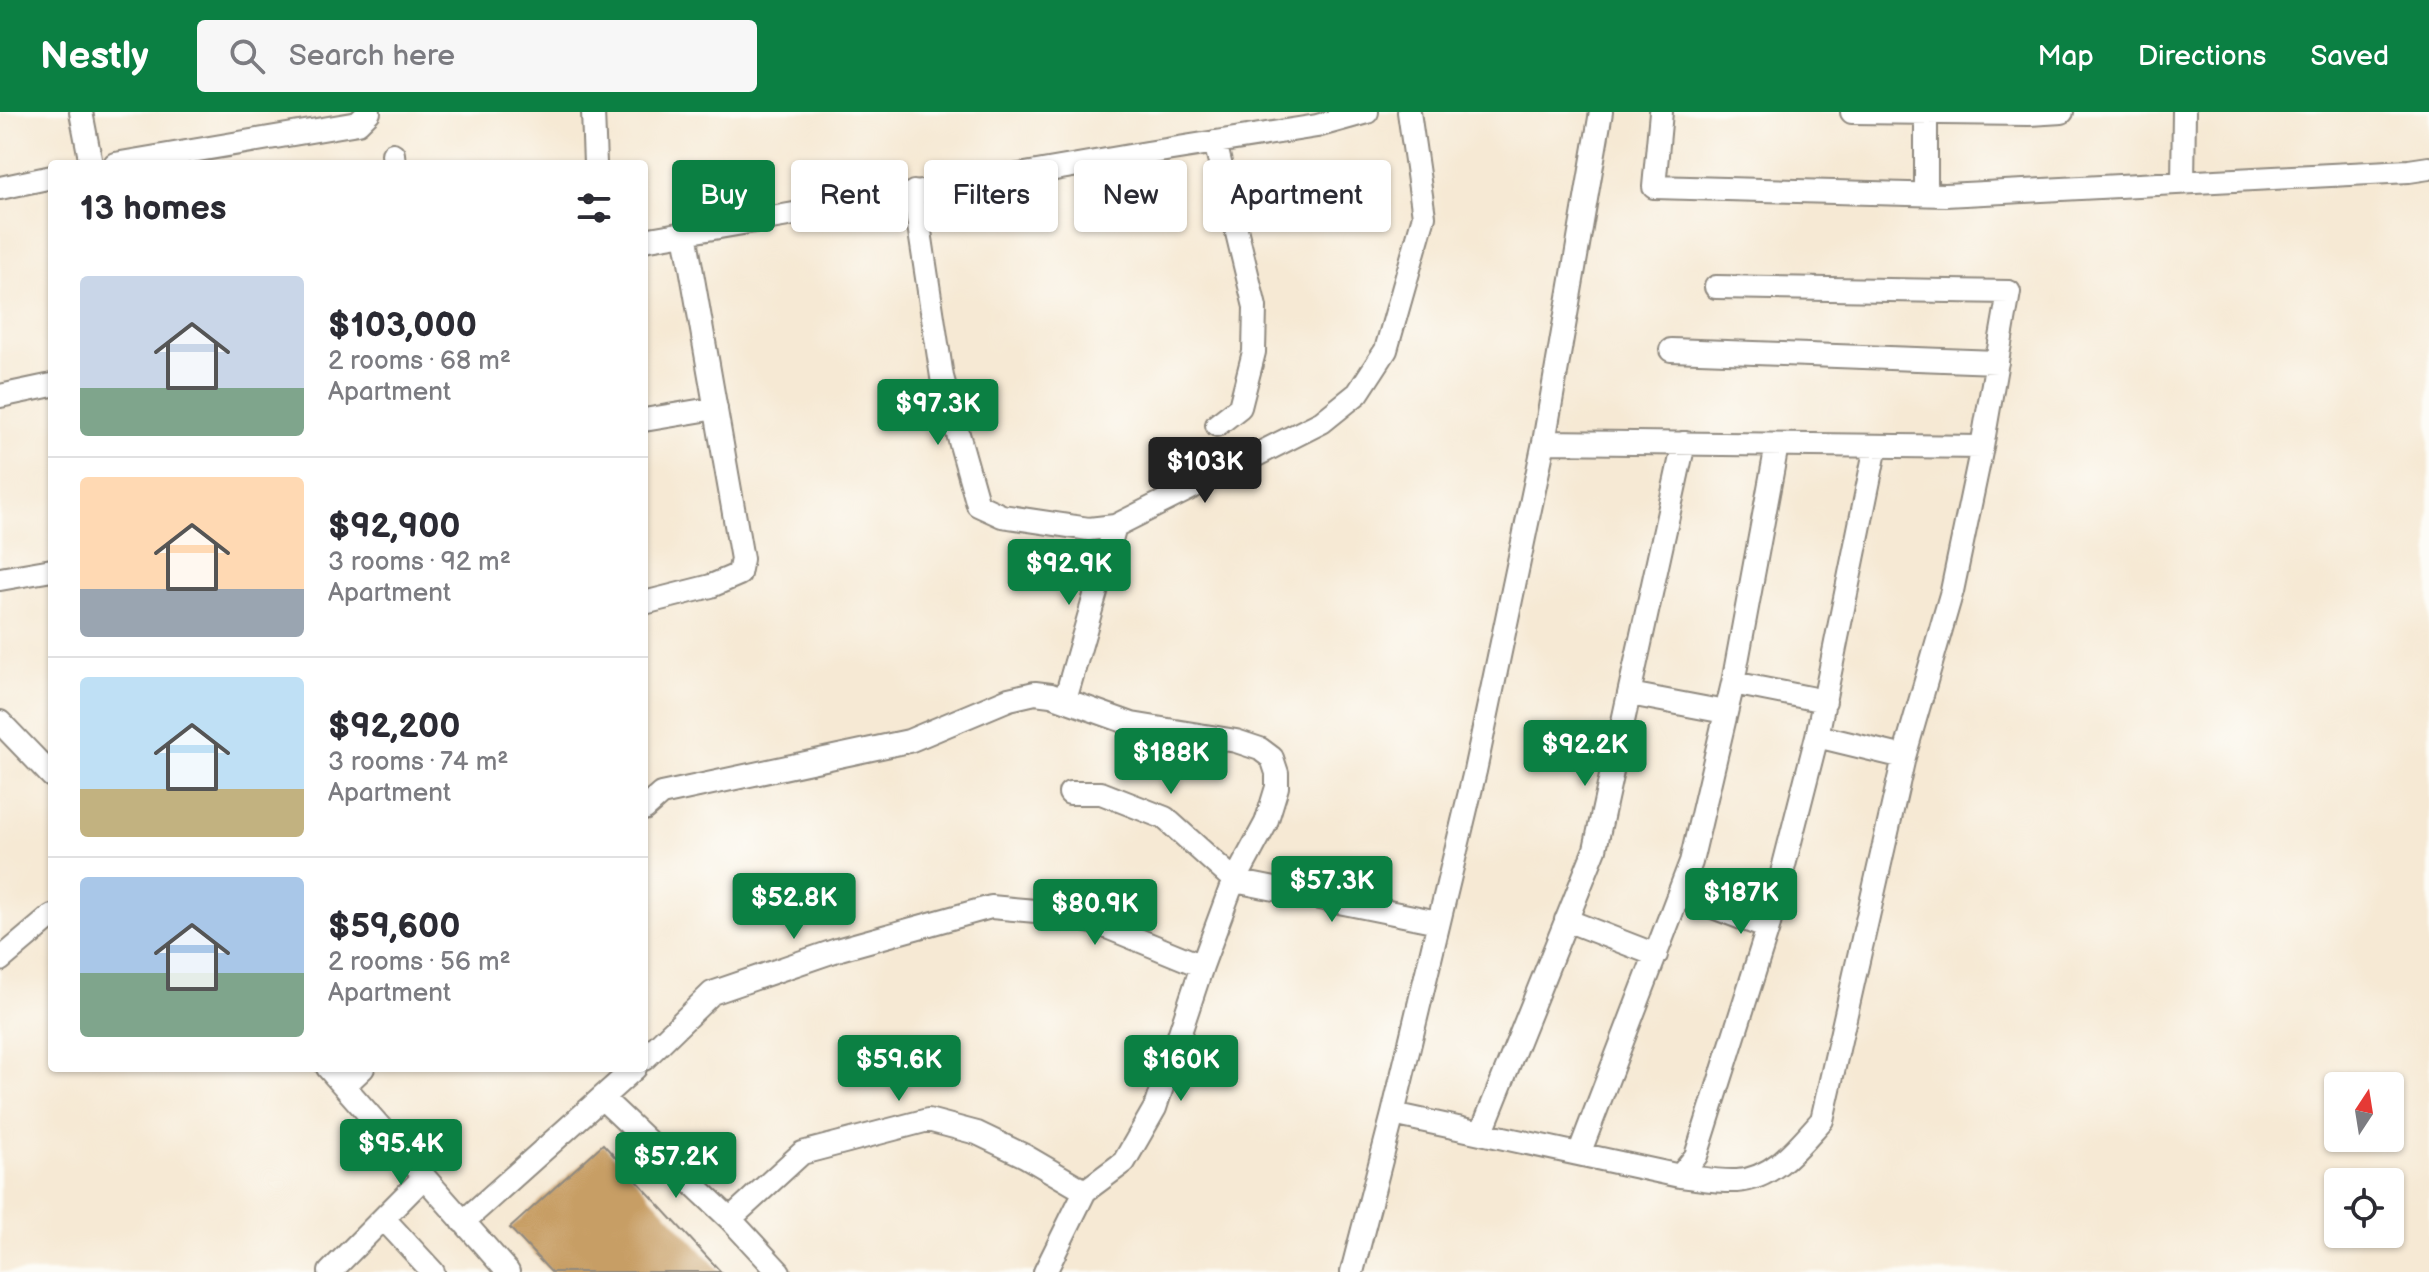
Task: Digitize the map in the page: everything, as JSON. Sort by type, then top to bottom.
[{"type":"street","points":[[81,112],[90,160]]},
{"type":"street","points":[[139,160],[358,123],[369,112]]},
{"type":"street","points":[[593,112],[595,160]]},
{"type":"street","points":[[648,239],[1317,126],[1367,112]]},
{"type":"street","points":[[914,192],[942,377],[978,505],[1002,516],[1089,529],[1115,526],[1322,422],[1358,393],[1386,350],[1424,216],[1409,112]]},
{"type":"street","points":[[1352,1272],[1475,771],[1544,442],[1601,112]]},
{"type":"street","points":[[1661,112],[1654,187],[1926,194],[2429,168]]},
{"type":"street","points":[[1854,112],[2062,112]]},
{"type":"street","points":[[2183,182],[2184,112]]},
{"type":"street","points":[[1926,194],[1937,113]]},
{"type":"street","points":[[1215,142],[1255,307],[1254,352],[1240,407],[1217,425]]},
{"type":"street","points":[[0,188],[48,178]]},
{"type":"street","points":[[648,602],[711,586],[739,574],[742,559],[685,233]]},
{"type":"street","points":[[1393,1114],[1680,1176],[1739,1181],[1769,1172],[1822,1120],[1904,757],[1952,591],[1982,447],[2009,292],[1716,287]]},
{"type":"street","points":[[1671,350],[1997,362]]},
{"type":"street","points":[[0,396],[48,386]]},
{"type":"street","points":[[648,419],[716,408]]},
{"type":"street","points":[[1544,442],[1982,447]]},
{"type":"street","points":[[1482,1131],[1595,849],[1684,443]]},
{"type":"street","points":[[1579,1154],[1691,862],[1733,683],[1777,445]]},
{"type":"street","points":[[1680,1176],[1696,1156],[1768,928],[1825,701],[1876,446]]},
{"type":"street","points":[[1065,700],[1115,526]]},
{"type":"street","points":[[0,579],[48,571]]},
{"type":"street","points":[[1733,683],[1825,701]]},
{"type":"street","points":[[648,805],[661,794],[909,741],[1009,699],[1035,693],[1065,700],[1132,724],[1236,741],[1260,749],[1272,758],[1277,787],[1266,823],[1235,881],[1202,966],[1155,1108],[1124,1162],[1085,1191],[1045,1272]]},
{"type":"street","points":[[1630,694],[1725,712]]},
{"type":"street","points":[[0,722],[48,772]]},
{"type":"street","points":[[1817,736],[1904,757]]},
{"type":"street","points":[[1070,793],[1101,793],[1165,818],[1235,881],[1438,922]]},
{"type":"street","points":[[1679,894],[1768,928]]},
{"type":"street","points":[[648,1055],[712,993],[840,949],[991,907],[1047,912],[1097,923],[1202,966]]},
{"type":"street","points":[[0,960],[48,919]]},
{"type":"street","points":[[1566,920],[1656,955]]},
{"type":"street","points":[[332,1072],[508,1272]]},
{"type":"street","points":[[345,1085],[359,1072]]},
{"type":"street","points":[[463,1222],[631,1072]]},
{"type":"street","points":[[603,1099],[730,1219],[779,1272]]},
{"type":"street","points":[[730,1219],[802,1153],[928,1120],[977,1133],[1025,1156],[1085,1191]]},
{"type":"street","points":[[330,1272],[423,1178]]},
{"type":"street","points":[[384,1219],[433,1272]]},
{"type":"building","points":[[603,1144],[721,1272],[551,1272],[510,1228]]}]
